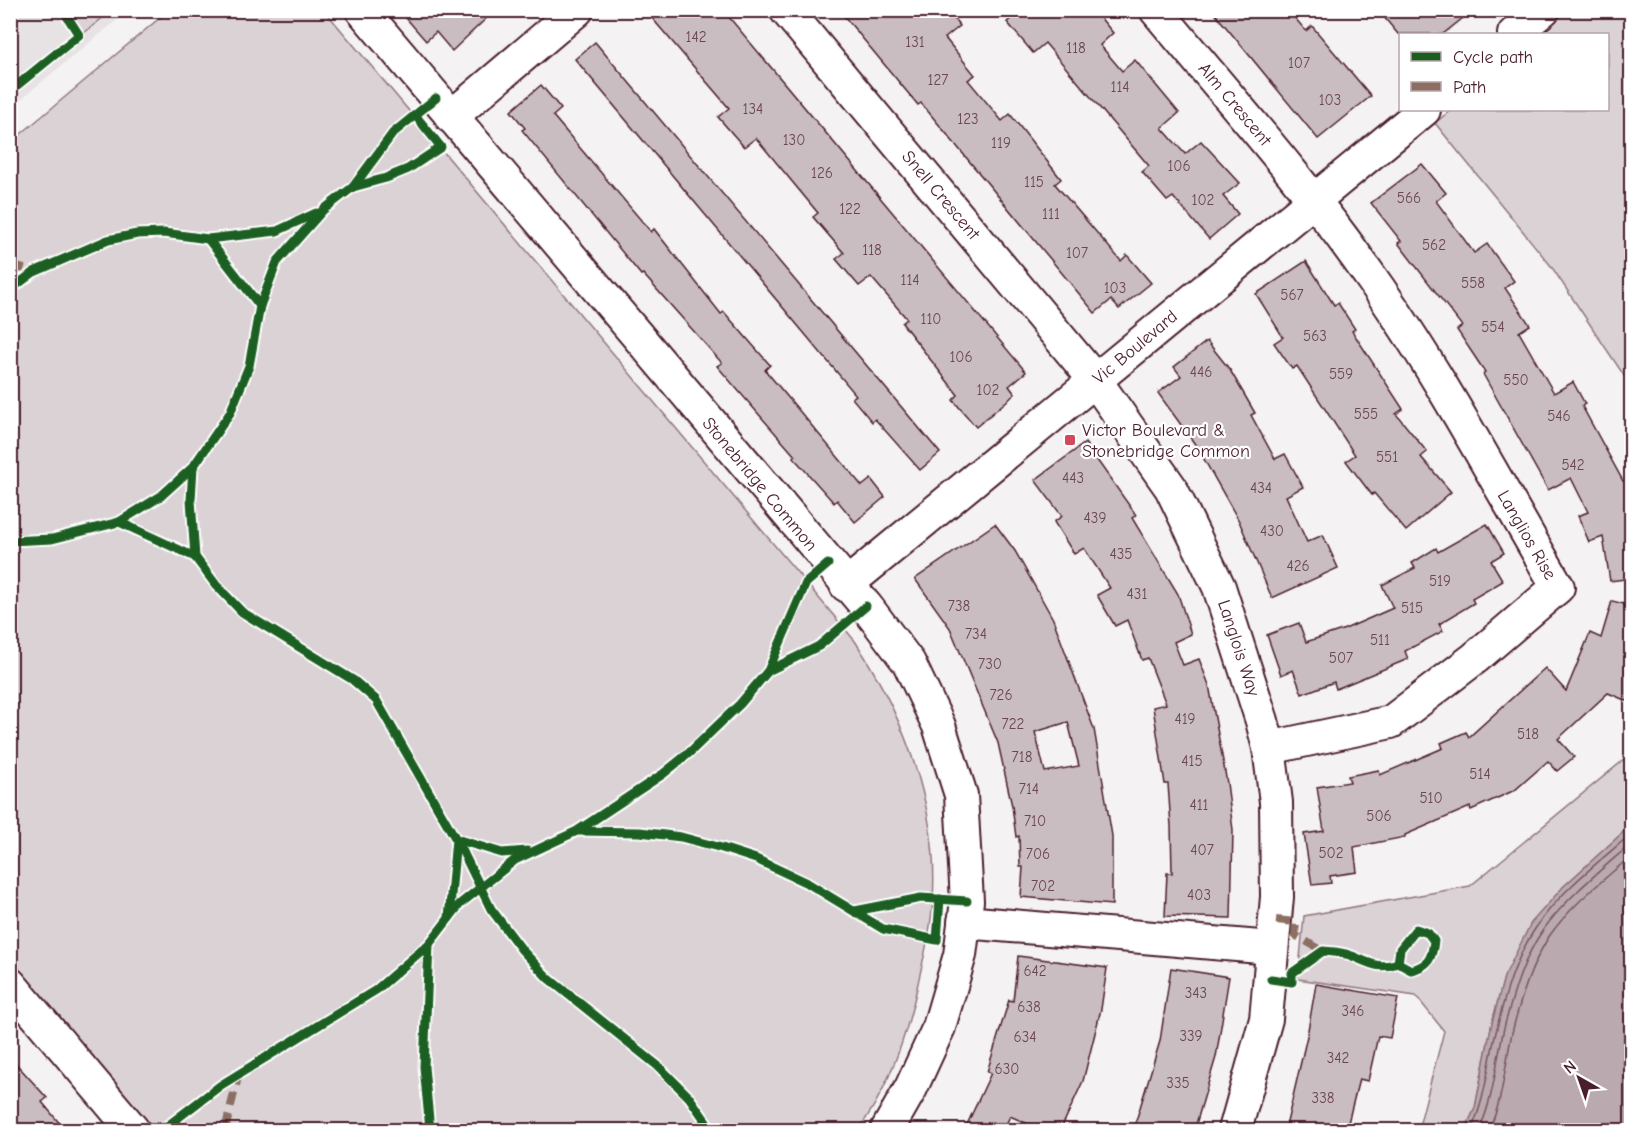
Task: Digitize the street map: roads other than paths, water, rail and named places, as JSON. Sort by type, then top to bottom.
[{"type":"street","name":"Stonebridge Common","points":[[362,10],[866,606],[909,663],[939,726],[961,795],[967,901],[960,955],[939,1027],[911,1088],[887,1131]]},
{"type":"street","points":[[451,117],[578,10]]},
{"type":"street","name":"Snell Crescent","points":[[786,10],[1095,380]]},
{"type":"street","name":"Alm Crescent","points":[[1156,10],[1314,198]]},
{"type":"street","name":"Vic Boulevard","points":[[846,585],[1314,198],[1423,111]]},
{"type":"street","name":"Langlios Rise","points":[[1269,748],[1391,722],[1475,658],[1558,587],[1440,384],[1371,277],[1314,198]]},
{"type":"street","name":"Langlois Way","points":[[1095,380],[1172,488],[1219,587],[1253,688],[1269,748],[1276,802],[1277,897],[1266,1019],[1236,1131]]},
{"type":"street","points":[[964,922],[1272,948]]},
{"type":"street","points":[[10,984],[133,1131]]},
{"type":"water","points":[[1631,825],[1631,1130],[1465,1130],[1475,1108],[1491,1027],[1504,977],[1531,923],[1563,887]]},
{"type":"place","name":"Victor Boulevard & Stonebridge Common","points":[[1070,440]]}]
